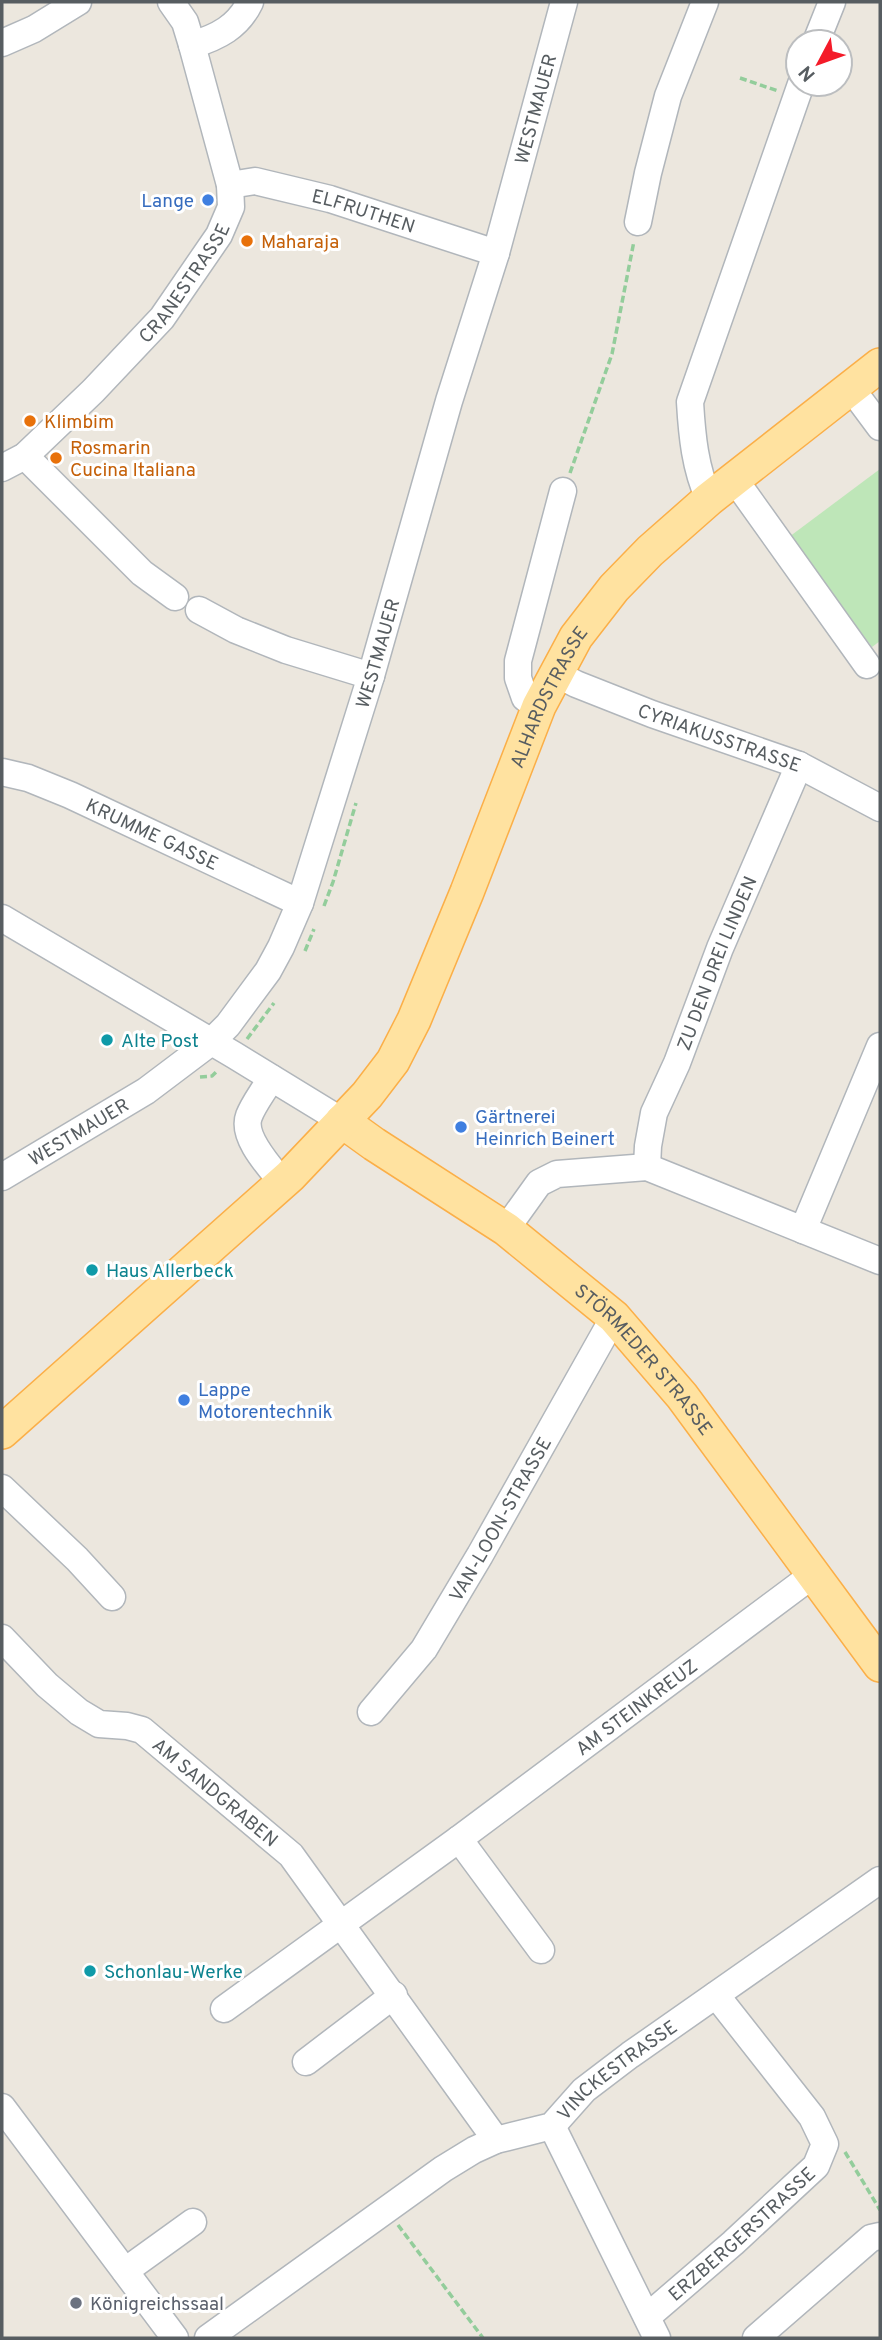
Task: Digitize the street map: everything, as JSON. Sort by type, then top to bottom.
[{"type":"main road","name":"ALHARDSTRASSE","points":[[2,1433],[282,1182],[367,1095],[393,1060],[414,1020],[539,706],[576,637],[614,588],[650,551],[722,490],[880,365]]},
{"type":"main road","name":"STÖRMEDER STRASSE","points":[[342,1121],[506,1229],[614,1317],[682,1396],[880,1665]]},
{"type":"street","points":[[2,43],[34,29],[78,2]]},
{"type":"street","name":"CRANESTRASSE","points":[[8,463],[93,391],[162,318],[219,235],[231,207],[230,185],[192,45],[185,22],[171,2]]},
{"type":"street","points":[[192,45],[229,29],[250,2]]},
{"type":"street","name":"WESTMAUER","points":[[2,1177],[146,1091],[211,1042],[228,1025],[268,971],[300,903],[371,676],[449,401],[496,253],[564,2]]},
{"type":"street","points":[[638,222],[668,96],[705,2]]},
{"type":"street","points":[[822,28],[832,2]]},
{"type":"street","points":[[786,98],[690,402],[692,435],[701,480],[722,490],[867,665]]},
{"type":"street","name":"ELFRUTHEN","points":[[230,185],[255,181],[330,199],[496,253]]},
{"type":"street","points":[[851,388],[880,427]]},
{"type":"street","points":[[8,463],[175,597]]},
{"type":"street","points":[[539,706],[525,698],[518,678],[519,661],[563,491]]},
{"type":"street","points":[[199,610],[236,630],[286,650],[371,676]]},
{"type":"street","name":"CYRIAKUSSTRASSE","points":[[555,673],[652,714],[799,765],[880,808]]},
{"type":"street","name":"ZU DEN DREI LINDEN","points":[[647,1167],[654,1113],[677,1063],[719,948],[799,765]]},
{"type":"street","name":"KRUMME GASSE","points":[[2,772],[28,778],[70,795],[300,903]]},
{"type":"street","points":[[2,918],[342,1121]]},
{"type":"street","points":[[803,1230],[880,1046]]},
{"type":"street","points":[[271,1079],[248,1117],[247,1127],[258,1151],[282,1182]]},
{"type":"street","points":[[506,1229],[539,1183],[557,1174],[647,1167],[880,1261]]},
{"type":"street","name":"VAN-LOON-STRASSE","points":[[371,1712],[424,1649],[614,1317]]},
{"type":"street","points":[[2,1488],[77,1559],[112,1597]]},
{"type":"street","name":"AM STEINKREUZ","points":[[342,1924],[814,1574]]},
{"type":"street","name":"AM SANDGRABEN","points":[[2,1638],[47,1685],[79,1712],[99,1724],[142,1730],[291,1855],[496,2140]]},
{"type":"street","points":[[459,1839],[541,1950]]},
{"type":"street","name":"VINCKESTRASSE","points":[[208,2338],[443,2169],[496,2140],[552,2126],[584,2090],[681,2018],[880,1881]]},
{"type":"street","points":[[224,2009],[342,1924]]},
{"type":"street","points":[[306,2063],[394,1995]]},
{"type":"street","points":[[716,1995],[812,2117],[825,2144]]},
{"type":"street","points":[[2,2107],[175,2338]]},
{"type":"street","points":[[552,2126],[652,2327]]},
{"type":"street","name":"ERZBERGERSTRASSE","points":[[652,2327],[733,2243],[816,2166],[825,2144]]},
{"type":"street","points":[[125,2271],[193,2222]]},
{"type":"street","points":[[757,2338],[871,2238],[880,2236]]},
{"type":"path","points":[[740,78],[784,87]]},
{"type":"path","points":[[563,491],[612,354],[638,222]]},
{"type":"path","points":[[825,2144],[836,2145],[845,2151],[880,2210]]},
{"type":"path","points":[[387,2210],[483,2338]]},
{"type":"green space","points":[[880,469],[880,641],[872,647],[789,537]]},
{"type":"place","name":"Lange","points":[[208,200]]},
{"type":"place","name":"Maharaja","points":[[247,241]]},
{"type":"place","name":"Klimbim","points":[[30,421]]},
{"type":"place","name":"Rosmarin Cucina Italiana","points":[[56,458]]},
{"type":"place","name":"Alte Post","points":[[107,1040]]},
{"type":"place","name":"Gärtnerei Heinrich Beinert","points":[[461,1127]]},
{"type":"place","name":"Haus Allerbeck","points":[[92,1270]]},
{"type":"place","name":"Lappe Motorentechnik","points":[[184,1400]]},
{"type":"place","name":"Schonlau-Werke","points":[[90,1971]]},
{"type":"place","name":"Königreichssaal","points":[[76,2303]]}]
